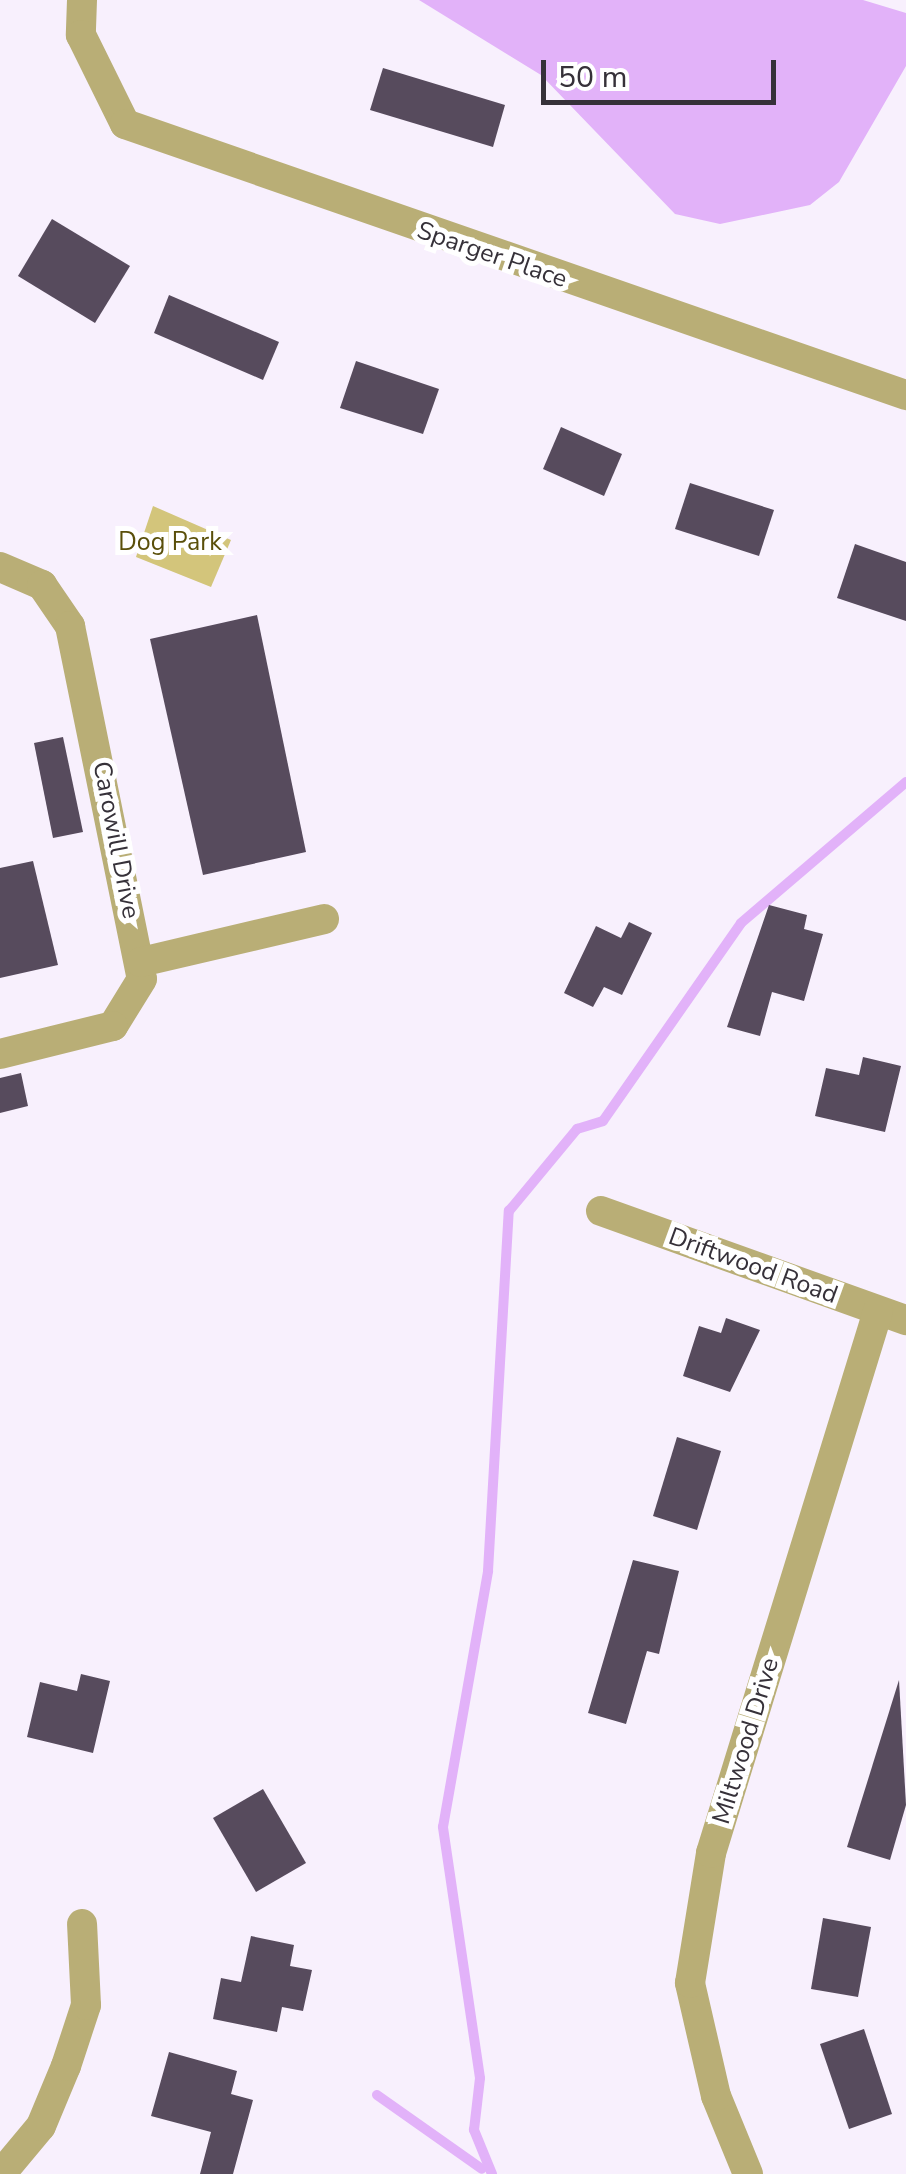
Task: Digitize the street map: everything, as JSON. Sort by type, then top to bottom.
[{"type":"street","name":"Sparger Place","points":[[82,0],[81,35],[101,83],[125,124],[177,148],[906,394]]},
{"type":"street","name":"Carowill Drive","points":[[0,567],[42,585],[70,626],[141,962],[137,999],[114,1026],[0,1054]]},
{"type":"street","points":[[141,962],[324,919]]},
{"type":"street","name":"Driftwood Road","points":[[600,1211],[892,1316]]},
{"type":"street","name":"Miltwood Drive","points":[[748,2174],[716,2096],[690,1984],[711,1853],[892,1316]]},
{"type":"street","points":[[1,2174],[41,2126],[86,2005],[82,1924]]},
{"type":"green space","name":"Dog Park","points":[[153,506],[231,540],[211,587],[136,557]]},
{"type":"shaded area","points":[[419,0],[863,0],[906,13],[906,66],[839,182],[810,205],[720,224],[675,214],[541,75]]},
{"type":"building","points":[[383,68],[505,105],[493,147],[370,110]]},
{"type":"building","points":[[52,219],[130,266],[95,323],[18,276]]},
{"type":"building","points":[[169,295],[279,342],[263,380],[154,333]]},
{"type":"building","points":[[356,361],[439,389],[423,434],[340,408]]},
{"type":"building","points":[[561,427],[622,454],[604,496],[543,469]]},
{"type":"building","points":[[690,483],[774,510],[759,556],[675,529]]},
{"type":"building","points":[[855,544],[906,562],[906,621],[837,598]]},
{"type":"building","points":[[257,615],[306,852],[203,875],[150,639]]},
{"type":"building","points":[[63,737],[83,832],[53,838],[34,743]]},
{"type":"building","points":[[33,861],[58,965],[0,978],[0,868]]},
{"type":"building","points":[[769,905],[807,915],[804,929],[823,934],[804,1001],[772,992],[760,1036],[727,1027]]},
{"type":"building","points":[[629,922],[652,933],[622,995],[604,987],[593,1007],[564,993],[596,926],[621,938]]},
{"type":"building","points":[[863,1057],[901,1066],[885,1132],[815,1116],[826,1068],[859,1075]]},
{"type":"building","points":[[21,1073],[28,1106],[0,1113],[0,1078]]},
{"type":"building","points":[[726,1318],[760,1330],[730,1392],[683,1376],[699,1326],[721,1333]]},
{"type":"building","points":[[677,1437],[721,1451],[697,1530],[653,1516]]},
{"type":"building","points":[[633,1560],[679,1571],[659,1654],[647,1651],[626,1724],[588,1713]]},
{"type":"building","points":[[81,1674],[110,1681],[93,1753],[27,1737],[40,1682],[77,1691]]},
{"type":"building","points":[[899,1680],[906,1805],[890,1860],[847,1847]]},
{"type":"building","points":[[263,1789],[306,1863],[256,1892],[213,1818]]},
{"type":"building","points":[[823,1918],[871,1927],[858,1997],[811,1989]]},
{"type":"building","points":[[251,1936],[294,1945],[290,1966],[312,1970],[303,2011],[282,2007],[277,2032],[213,2019],[221,1978],[241,1982]]},
{"type":"building","points":[[864,2029],[892,2114],[849,2129],[820,2044]]},
{"type":"building","points":[[169,2052],[237,2071],[231,2094],[253,2100],[233,2174],[200,2174],[211,2132],[151,2116]]},
{"type":"waterway","points":[[492,2174],[474,2130],[480,2078],[443,1827],[488,1571],[509,1211],[577,1129],[603,1121],[741,923],[906,782]]},
{"type":"waterway","points":[[377,2095],[482,2169]]}]
